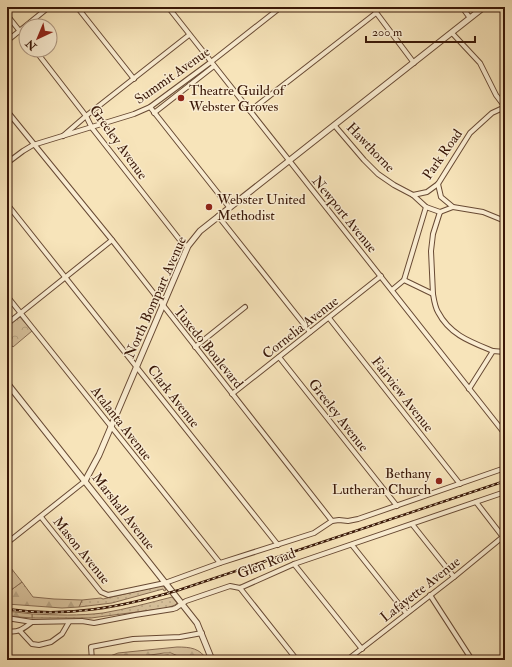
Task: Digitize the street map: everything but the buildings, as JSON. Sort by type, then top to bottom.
[{"type":"main road","points":[[497,660],[505,658]]},
{"type":"street","points":[[35,18],[49,7]]},
{"type":"street","points":[[77,7],[134,79]]},
{"type":"street","name":"Summit Avenue","points":[[7,163],[34,145],[92,128],[150,107],[211,62],[281,7]]},
{"type":"street","points":[[372,7],[414,62]]},
{"type":"street","points":[[462,7],[470,18]]},
{"type":"street","name":"North Bompart Avenue","points":[[7,543],[85,481],[99,455],[188,246],[200,231],[484,7]]},
{"type":"street","name":"Newport Avenue","points":[[171,8],[189,35],[505,434]]},
{"type":"street","points":[[250,111],[376,12]]},
{"type":"street","points":[[7,15],[18,30]]},
{"type":"street","points":[[7,40],[18,32]]},
{"type":"street","points":[[452,33],[480,64],[496,95],[505,107]]},
{"type":"street","name":"Summit Avenue","points":[[62,137],[86,116],[189,35]]},
{"type":"street","name":"Greeley Avenue","points":[[40,58],[86,116],[92,128],[183,244],[188,246]]},
{"type":"street","points":[[154,113],[214,66]]},
{"type":"street","points":[[150,107],[229,207]]},
{"type":"street","name":"Park Road","points":[[413,195],[427,192],[438,184],[470,133],[492,113],[505,107]]},
{"type":"street","name":"Tuxedo Boulevard","points":[[7,112],[112,240],[332,521]]},
{"type":"street","name":"Hawthorne","points":[[335,126],[378,174],[394,185],[413,195]]},
{"type":"street","points":[[438,184],[441,197],[453,207],[483,212],[505,221]]},
{"type":"street","points":[[413,195],[426,207],[440,212],[453,207]]},
{"type":"street","name":"Clark Avenue","points":[[7,204],[278,545]]},
{"type":"street","points":[[392,290],[404,280],[426,207]]},
{"type":"street","points":[[440,212],[433,234],[431,252],[433,294],[437,311],[448,327],[459,336],[493,351],[505,352]]},
{"type":"street","points":[[218,216],[310,332]]},
{"type":"street","points":[[7,324],[112,240]]},
{"type":"street","name":"Cornelia Avenue","points":[[232,394],[381,276]]},
{"type":"street","points":[[404,280],[433,294]]},
{"type":"street","name":"Atalanta Avenue","points":[[7,296],[220,563]]},
{"type":"street","points":[[195,347],[245,307]]},
{"type":"street","name":"Fairview Avenue","points":[[329,318],[460,484]]},
{"type":"street","points":[[469,389],[493,351]]},
{"type":"street","name":"Greeley Avenue","points":[[279,357],[397,506]]},
{"type":"street","name":"Marshall Avenue","points":[[7,383],[199,626],[212,660]]},
{"type":"street","points":[[332,521],[348,521],[358,519],[505,468]]},
{"type":"street","name":"Glen Road","points":[[7,618],[32,622],[82,622],[94,624],[135,614],[173,609],[186,601],[230,586],[240,588],[294,564],[505,492]]},
{"type":"street","points":[[476,502],[504,536]]},
{"type":"street","name":"Mason Avenue","points":[[41,517],[101,592],[108,595]]},
{"type":"street","name":"Glen Road","points":[[108,595],[165,583],[220,563],[314,533],[332,521]]},
{"type":"street","points":[[412,524],[454,577]]},
{"type":"street","name":"Lafayette Avenue","points":[[347,660],[504,536]]},
{"type":"street","points":[[352,545],[406,613]]},
{"type":"street","points":[[294,564],[362,649]]},
{"type":"street","points":[[240,588],[297,660]]},
{"type":"street","points":[[430,595],[472,660]]},
{"type":"street","points":[[7,631],[20,631],[32,622]]},
{"type":"street","points":[[20,631],[32,644],[39,645],[51,642],[62,634],[69,622]]},
{"type":"street","points":[[92,660],[91,647],[133,639],[180,637],[202,633]]},
{"type":"green space","points":[[20,317],[32,331],[13,347],[7,340],[7,326]]},
{"type":"green space","points":[[7,563],[22,582],[7,593]]},
{"type":"green space","points":[[22,582],[33,597],[82,600],[79,607],[62,608],[7,604],[7,593]]},
{"type":"green space","points":[[163,585],[166,590],[164,591],[163,589],[112,603],[79,607],[82,600],[103,599]]},
{"type":"green space","points":[[172,597],[177,603],[167,608],[91,618],[32,618],[32,614],[76,615],[103,613]]},
{"type":"green space","points":[[7,611],[32,614],[32,618],[7,616]]},
{"type":"green space","points":[[177,647],[194,649],[201,653],[207,660],[187,660],[171,653],[164,653],[117,660],[100,660],[118,653]]},
{"type":"waterway","points":[[125,660],[168,655],[181,660]]},
{"type":"railway","points":[[7,609],[51,612],[73,611],[115,606],[158,596],[505,481]]},
{"type":"place","name":"Theatre Guild of Webster Groves","points":[[181,98]]},
{"type":"place","name":"Webster United Methodist","points":[[209,207]]},
{"type":"place","name":"Bethany Lutheran Church","points":[[439,481]]}]
